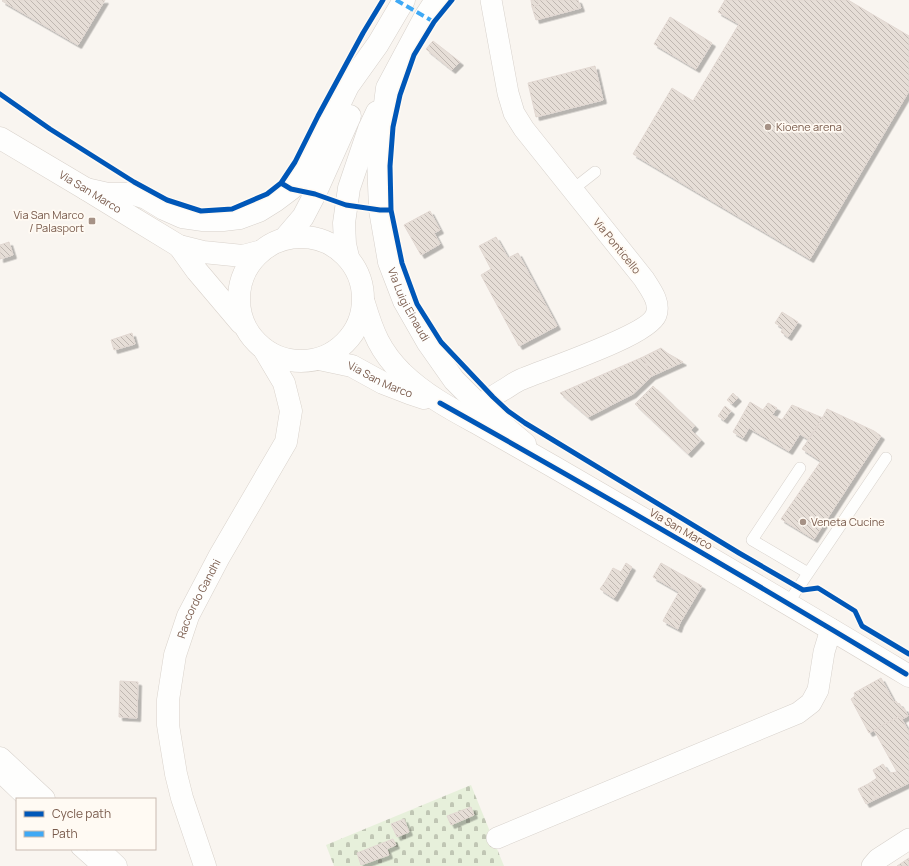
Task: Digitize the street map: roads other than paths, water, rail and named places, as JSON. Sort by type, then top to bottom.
[{"type":"main road","points":[[86,189],[108,194],[134,194],[146,198],[164,209],[182,216],[203,220],[240,218],[259,211],[291,189],[306,170],[315,155],[348,86],[378,44],[404,0]]},
{"type":"main road","name":"Via Luigi Einaudi","points":[[348,257],[345,244],[344,223],[349,188],[369,129],[387,88],[425,17],[436,0]]},
{"type":"main road","points":[[285,238],[303,217],[316,194],[363,87],[378,44]]},
{"type":"main road","name":"Via Luigi Einaudi","points":[[387,88],[378,158],[380,210],[389,262],[404,301],[428,343],[454,380],[479,405],[554,467]]},
{"type":"main road","name":"Via San Marco","points":[[0,138],[179,246],[203,252],[243,256],[258,252]]},
{"type":"main road","points":[[302,236],[319,239],[335,246],[348,257],[357,271],[362,287],[364,304],[357,328],[341,348],[319,359],[291,361],[265,351],[257,344],[244,326],[238,300],[243,274],[258,252],[285,238],[302,236]]},
{"type":"main road","name":"Via San Marco","points":[[179,246],[197,271],[244,326]]},
{"type":"main road","name":"Via San Marco","points":[[364,304],[378,343],[390,361],[415,384],[440,403],[554,467],[908,674]]},
{"type":"main road","name":"Raccordo Gandhi","points":[[205,866],[182,798],[176,774],[168,724],[168,700],[175,655],[188,616],[286,442],[291,411],[284,383],[265,351]]},
{"type":"main road","name":"Via San Marco","points":[[319,359],[352,366],[383,383],[440,403]]},
{"type":"main road","points":[[0,758],[43,798]]},
{"type":"main road","points":[[99,850],[116,866]]},
{"type":"street","name":"Via Ponticello","points":[[479,405],[519,380],[614,344],[648,325],[656,315],[658,308],[657,302],[644,279],[524,129],[514,113],[508,93],[491,0]]},
{"type":"street","points":[[498,838],[798,713],[811,703],[818,690],[824,652],[831,629]]},
{"type":"street","points":[[872,866],[878,859],[909,839]]},
{"type":"lane","points":[[572,190],[595,172]]},
{"type":"lane","points":[[788,603],[886,458]]},
{"type":"lane","points":[[800,468],[752,540],[808,573]]},
{"type":"lane","points":[[0,778],[21,798]]},
{"type":"lane","points":[[78,850],[96,866]]},
{"type":"place","name":"Kioene arena","points":[[768,127]]},
{"type":"place","name":"Via San Marco / Palasport","points":[[92,221]]},
{"type":"place","name":"Veneta Cucine","points":[[803,522]]}]
